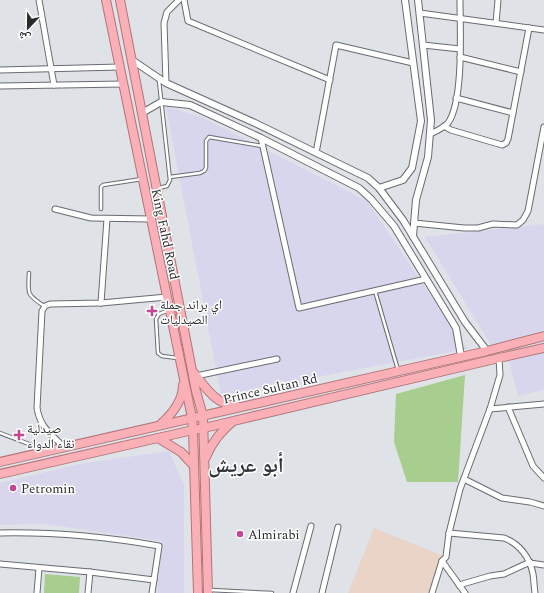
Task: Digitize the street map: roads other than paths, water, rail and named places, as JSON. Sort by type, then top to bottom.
[{"type":"highway","name":"King Fahd Road","points":[[106,0],[192,418],[198,593]]},
{"type":"highway","name":"King Fahd Road","points":[[120,0],[204,428],[208,591]]},
{"type":"highway","name":"Prince Sultan Rd","points":[[0,462],[544,336]]},
{"type":"highway","name":"Prince Sultan Rd","points":[[0,474],[204,428],[544,348]]},
{"type":"highway","points":[[194,373],[204,387],[221,402],[230,406],[246,406]]},
{"type":"highway","points":[[160,426],[170,417],[179,401],[183,389],[182,374]]},
{"type":"highway","points":[[205,462],[214,440],[233,421]]},
{"type":"highway","points":[[158,438],[181,452],[194,466]]},
{"type":"street","points":[[39,0],[54,85]]},
{"type":"street","points":[[166,82],[164,23],[168,12],[179,0]]},
{"type":"street","points":[[184,0],[188,21],[330,80]]},
{"type":"street","points":[[379,188],[403,180],[412,168],[421,121],[405,0]]},
{"type":"street","points":[[413,236],[416,200],[428,157],[431,120],[418,0]]},
{"type":"street","points":[[430,134],[447,124],[452,116],[456,98],[460,57],[460,0]]},
{"type":"street","points":[[496,23],[498,0]]},
{"type":"street","points":[[420,13],[544,30]]},
{"type":"street","points":[[444,126],[451,130],[502,144],[506,143],[529,28]]},
{"type":"street","points":[[316,153],[336,45],[413,63]]},
{"type":"street","points":[[423,45],[460,49]]},
{"type":"street","points":[[460,57],[521,72]]},
{"type":"street","points":[[132,60],[166,82],[368,178],[379,188],[403,220],[465,322],[487,350]]},
{"type":"street","points":[[0,70],[120,67]]},
{"type":"street","points":[[0,86],[123,84]]},
{"type":"street","points":[[456,98],[513,114]]},
{"type":"street","points":[[142,113],[161,102],[190,105],[261,138],[359,188],[371,199],[394,226],[456,328],[461,356]]},
{"type":"street","points":[[414,223],[464,228],[478,228],[493,224],[517,225],[523,220],[528,211],[544,127]]},
{"type":"street","points":[[265,128],[261,138],[298,308],[426,279]]},
{"type":"street","points":[[55,209],[91,218],[151,219]]},
{"type":"street","points":[[101,303],[107,219]]},
{"type":"street","points":[[440,302],[450,296]]},
{"type":"street","points":[[64,447],[45,428],[39,419],[37,408],[42,311],[45,306],[50,304],[101,303],[166,297]]},
{"type":"street","points":[[432,593],[442,561],[446,557],[449,533],[464,479],[490,409],[500,375],[499,358]]},
{"type":"street","points":[[194,373],[277,359]]},
{"type":"street","points":[[490,409],[544,404]]},
{"type":"street","points":[[508,407],[533,466],[544,478]]},
{"type":"street","points":[[464,479],[502,498],[530,502],[544,506]]},
{"type":"street","points":[[293,593],[311,526]]},
{"type":"street","points":[[322,593],[338,527]]},
{"type":"street","points":[[0,533],[22,532],[113,538],[159,546],[152,593]]},
{"type":"street","points":[[449,533],[504,538],[513,542],[523,551],[530,563],[535,593]]},
{"type":"street","points":[[442,561],[465,593]]},
{"type":"street","points":[[460,585],[490,576],[504,574],[530,563],[544,565]]},
{"type":"street","points":[[0,564],[90,572],[154,580]]},
{"type":"street","points":[[37,593],[39,568]]},
{"type":"street","points":[[88,593],[90,572]]},
{"type":"lane","points":[[157,189],[167,186],[170,177],[159,78]]},
{"type":"lane","points":[[170,177],[200,173],[204,171],[206,168],[206,141],[209,137],[263,146]]},
{"type":"lane","points":[[100,209],[101,187],[103,185],[142,179]]},
{"type":"lane","points":[[30,273],[28,292],[30,296],[45,306]]},
{"type":"lane","points":[[375,290],[398,371]]},
{"type":"lane","points":[[169,310],[159,314],[156,319],[158,353],[162,356],[179,358]]},
{"type":"lane","points":[[0,433],[46,451]]},
{"type":"lane","points":[[208,591],[272,593]]},
{"type":"place","name":"اي براند جملة الصيدليات","points":[[152,311]]},
{"type":"place","name":"صيدلية نقاء الدواء","points":[[19,435]]},
{"type":"place","name":"Petromin","points":[[13,488]]},
{"type":"place","name":"Almirabi","points":[[240,534]]},
{"type":"district","name":"أبو عريش","points":[[246,465]]}]
